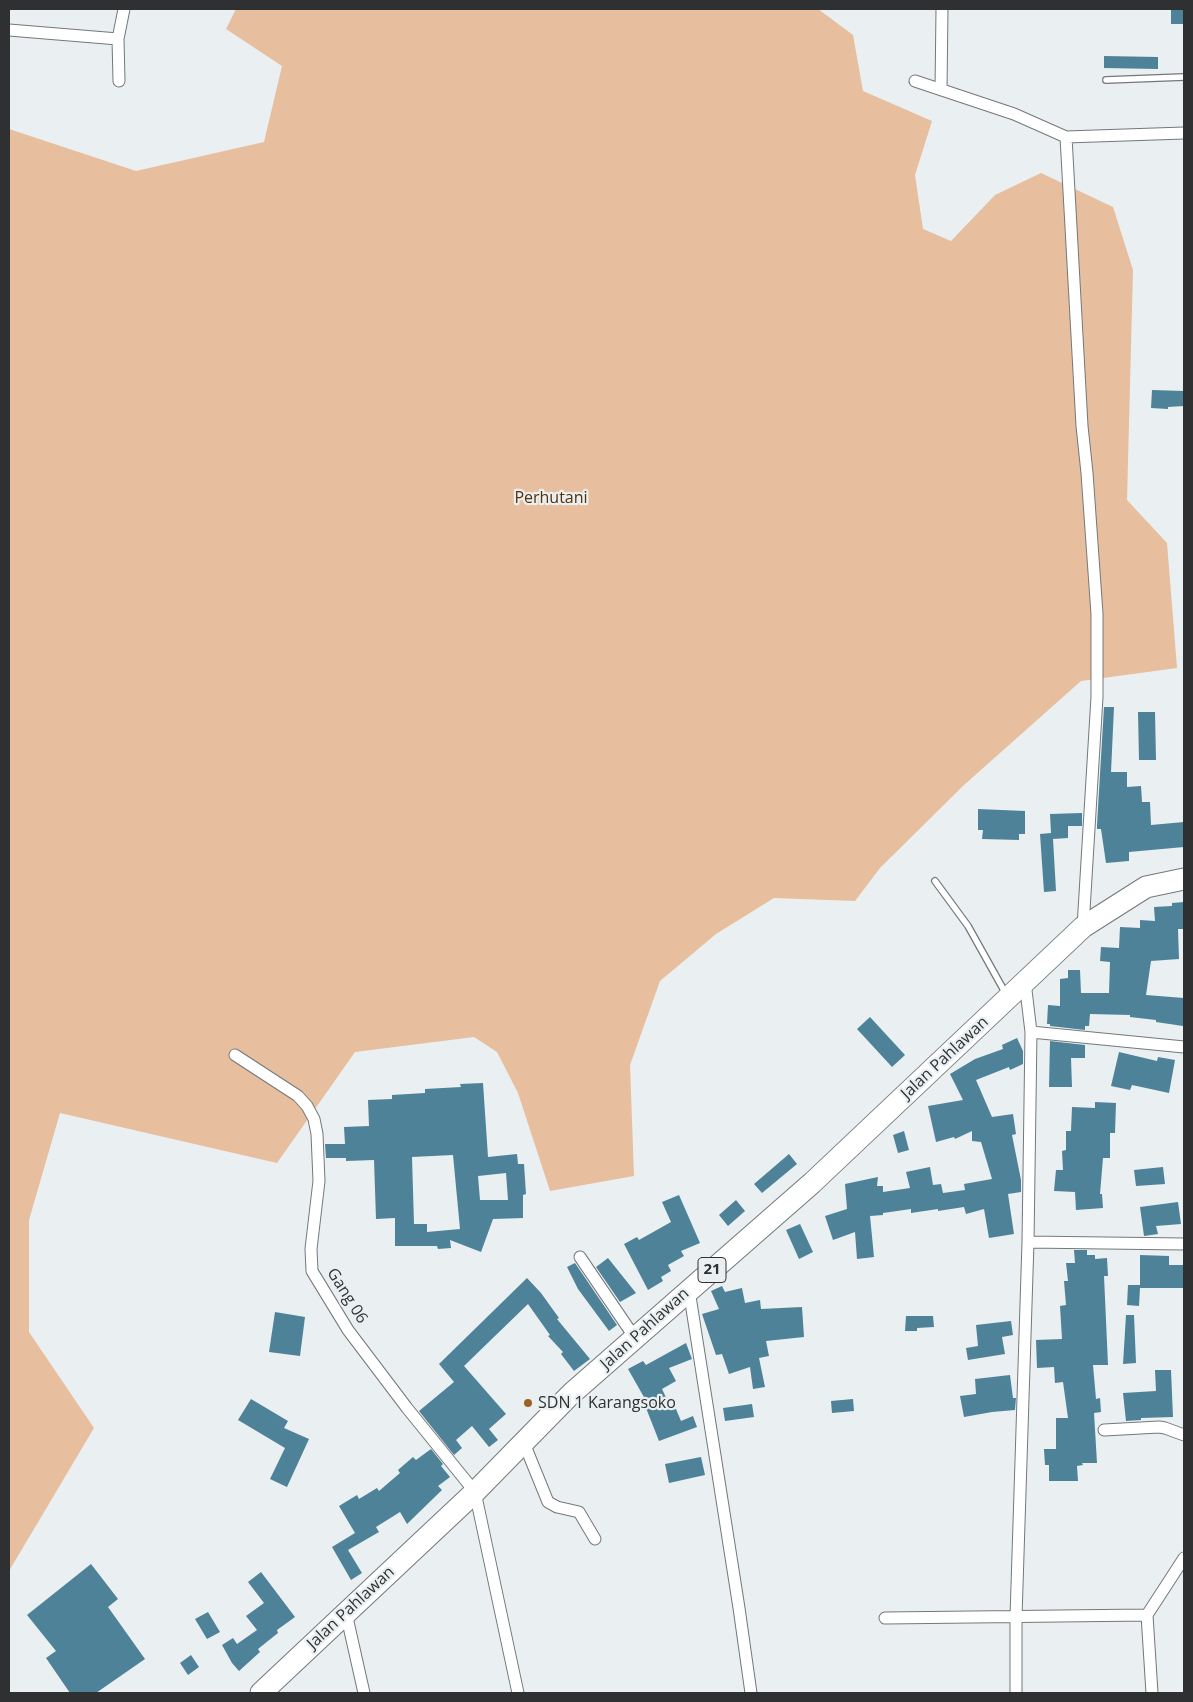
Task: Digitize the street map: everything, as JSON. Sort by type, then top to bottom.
[{"type":"highway","name":"Jalan Pahlawan","points":[[261,1693],[475,1492],[571,1394],[812,1183],[1083,927],[1146,886],[1184,879]]},
{"type":"street","points":[[119,80],[118,39],[124,9]]},
{"type":"street","points":[[941,90],[942,9]]},
{"type":"street","points":[[9,30],[118,39]]},
{"type":"street","points":[[915,81],[1014,114],[1066,137],[1184,134]]},
{"type":"street","points":[[1066,137],[1082,426],[1097,614],[1096,697],[1083,927]]},
{"type":"street","points":[[1016,1693],[1016,1617],[1028,1242],[1030,1032],[1025,982]]},
{"type":"street","points":[[1030,1032],[1184,1048]]},
{"type":"street","name":"Gang 06","points":[[235,1055],[292,1091],[308,1106],[314,1119],[319,1181],[311,1249],[311,1267],[314,1276],[348,1330],[407,1408],[475,1492]]},
{"type":"street","points":[[1028,1242],[1184,1244]]},
{"type":"street","points":[[580,1257],[635,1338]]},
{"type":"street","points":[[690,1290],[751,1693]]},
{"type":"street","points":[[1104,1430],[1159,1427],[1184,1435]]},
{"type":"street","points":[[524,1443],[548,1502],[556,1507],[579,1512],[595,1539]]},
{"type":"street","points":[[475,1492],[518,1693]]},
{"type":"street","points":[[1152,1693],[1147,1615],[1184,1558]]},
{"type":"street","points":[[346,1613],[364,1693]]},
{"type":"street","points":[[884,1618],[1147,1615]]},
{"type":"lane","points":[[1106,80],[1184,77]]},
{"type":"lane","points":[[936,881],[968,926],[1009,998]]},
{"type":"green space","name":"Perhutani","points":[[236,9],[818,9],[853,35],[863,91],[932,121],[915,175],[923,229],[951,241],[995,195],[1041,173],[1113,207],[1133,270],[1127,500],[1167,543],[1177,668],[1081,681],[964,785],[880,868],[855,901],[774,898],[716,934],[660,981],[630,1065],[634,1176],[550,1191],[518,1093],[497,1052],[474,1037],[355,1052],[277,1163],[60,1113],[29,1220],[29,1332],[94,1428],[9,1571],[9,129],[136,171],[264,142],[282,66],[226,29]]},
{"type":"building","points":[[1171,9],[1184,9],[1184,24],[1171,24]]},
{"type":"building","points":[[1104,56],[1158,57],[1158,69],[1104,68]]},
{"type":"building","points":[[1152,390],[1184,391],[1184,406],[1168,407],[1168,409],[1151,408]]},
{"type":"building","points":[[1104,707],[1114,707],[1111,772],[1127,772],[1127,787],[1141,786],[1142,802],[1150,802],[1151,825],[1184,822],[1184,847],[1129,852],[1129,861],[1106,863],[1101,829],[1097,829]]},
{"type":"building","points":[[1138,712],[1155,712],[1156,760],[1139,760]]},
{"type":"building","points":[[978,809],[1025,811],[1025,834],[1019,834],[1019,840],[982,839],[983,830],[978,830]]},
{"type":"building","points":[[1082,813],[1082,826],[1068,826],[1068,838],[1053,839],[1056,891],[1044,892],[1040,834],[1051,833],[1050,814]]},
{"type":"building","points":[[1184,902],[1184,929],[1178,929],[1179,959],[1151,961],[1146,995],[1184,998],[1183,1026],[1130,1017],[1130,1015],[1090,1014],[1089,1026],[1085,1026],[1085,1030],[1050,1026],[1050,1024],[1047,1024],[1048,1005],[1060,1006],[1060,979],[1068,978],[1068,970],[1080,970],[1081,993],[1109,993],[1110,962],[1100,961],[1101,947],[1119,948],[1120,927],[1140,928],[1140,920],[1155,921],[1154,907],[1172,906],[1172,903]]},
{"type":"building","points":[[870,1017],[905,1055],[892,1067],[857,1029]]},
{"type":"building","points":[[1017,1038],[1023,1051],[1023,1064],[1010,1070],[1009,1067],[976,1080],[992,1117],[1013,1114],[1016,1134],[1012,1135],[1021,1180],[1021,1192],[1008,1194],[1014,1234],[989,1238],[984,1209],[966,1214],[964,1207],[911,1213],[911,1209],[870,1216],[874,1257],[857,1259],[855,1232],[833,1240],[825,1216],[847,1209],[845,1184],[878,1177],[877,1186],[883,1186],[883,1192],[910,1188],[906,1172],[930,1167],[933,1185],[941,1184],[943,1193],[965,1190],[964,1184],[992,1179],[981,1142],[972,1141],[972,1131],[955,1139],[954,1137],[936,1142],[928,1106],[963,1100],[950,1074],[975,1059],[1003,1049],[1002,1045]]},
{"type":"building","points":[[1050,1041],[1085,1045],[1085,1058],[1071,1058],[1072,1087],[1049,1087]]},
{"type":"building","points":[[1119,1052],[1157,1061],[1158,1057],[1175,1060],[1169,1093],[1132,1085],[1130,1090],[1111,1086]]},
{"type":"building","points":[[483,1083],[488,1157],[517,1154],[518,1164],[524,1164],[526,1194],[523,1195],[523,1218],[493,1219],[481,1252],[450,1240],[451,1248],[395,1246],[395,1218],[376,1219],[374,1160],[346,1161],[346,1158],[326,1158],[325,1144],[345,1144],[344,1127],[369,1126],[368,1100],[392,1099],[392,1095],[425,1093],[425,1089],[461,1087],[460,1084]],"holes":[[[453,1155],[460,1229],[427,1232],[427,1224],[414,1224],[412,1157]],[[506,1173],[508,1200],[480,1200],[478,1176]]]},
{"type":"building","points":[[1095,1102],[1116,1103],[1115,1133],[1110,1133],[1110,1158],[1103,1158],[1100,1194],[1102,1194],[1103,1208],[1076,1210],[1075,1192],[1054,1191],[1056,1170],[1063,1170],[1062,1151],[1066,1150],[1066,1131],[1071,1131],[1072,1107],[1095,1108]]},
{"type":"building","points":[[904,1131],[909,1150],[898,1153],[893,1135]]},
{"type":"building","points":[[789,1154],[797,1164],[762,1193],[754,1184]]},
{"type":"building","points":[[1163,1167],[1165,1184],[1136,1186],[1134,1170]]},
{"type":"building","points":[[679,1195],[700,1243],[681,1251],[684,1256],[668,1265],[671,1271],[661,1277],[663,1281],[648,1290],[624,1244],[637,1237],[639,1240],[671,1222],[662,1202]]},
{"type":"building","points":[[736,1200],[745,1211],[728,1226],[719,1215]]},
{"type":"building","points":[[1178,1202],[1181,1224],[1156,1226],[1158,1234],[1144,1236],[1140,1207]]},
{"type":"building","points":[[800,1224],[813,1252],[799,1259],[786,1230]]},
{"type":"building","points":[[1074,1250],[1087,1250],[1087,1255],[1095,1255],[1095,1259],[1107,1258],[1108,1276],[1104,1276],[1108,1365],[1093,1365],[1096,1399],[1100,1398],[1101,1412],[1094,1413],[1097,1463],[1082,1463],[1083,1465],[1077,1466],[1078,1481],[1049,1481],[1049,1465],[1045,1465],[1044,1449],[1056,1449],[1056,1418],[1068,1418],[1063,1382],[1055,1383],[1054,1367],[1037,1368],[1036,1340],[1062,1339],[1060,1306],[1066,1305],[1064,1281],[1068,1281],[1066,1263],[1075,1263]]},
{"type":"building","points":[[1140,1255],[1169,1256],[1169,1265],[1184,1265],[1184,1288],[1140,1288],[1139,1306],[1127,1305],[1128,1285],[1140,1285]]},
{"type":"building","points":[[608,1258],[636,1293],[620,1302],[596,1267]]},
{"type":"building","points":[[575,1263],[617,1325],[609,1331],[578,1289],[567,1267]]},
{"type":"building","points":[[527,1278],[541,1293],[559,1318],[557,1319],[590,1359],[574,1371],[561,1354],[563,1352],[548,1336],[550,1335],[528,1304],[464,1366],[506,1414],[489,1429],[498,1440],[489,1447],[472,1426],[456,1440],[462,1448],[454,1455],[419,1411],[454,1382],[439,1364]]},
{"type":"building","points":[[722,1286],[725,1292],[742,1288],[745,1303],[760,1300],[761,1309],[802,1307],[804,1337],[766,1341],[769,1356],[759,1358],[765,1387],[753,1389],[750,1367],[729,1374],[722,1354],[716,1355],[702,1314],[719,1309],[711,1291]]},
{"type":"building","points":[[275,1312],[305,1317],[300,1356],[269,1352]]},
{"type":"building","points":[[1126,1315],[1134,1315],[1136,1363],[1123,1364]]},
{"type":"building","points":[[906,1316],[933,1316],[934,1327],[917,1328],[917,1331],[905,1331]]},
{"type":"building","points":[[1011,1321],[1013,1335],[1002,1337],[1005,1354],[968,1360],[966,1348],[978,1346],[976,1325]]},
{"type":"building","points":[[686,1343],[692,1359],[669,1368],[676,1381],[662,1389],[672,1410],[676,1409],[681,1421],[693,1416],[697,1427],[659,1441],[646,1408],[649,1406],[628,1369],[643,1361],[646,1365]]},
{"type":"building","points":[[1155,1370],[1171,1370],[1173,1417],[1141,1418],[1141,1420],[1126,1421],[1123,1393],[1156,1391]]},
{"type":"building","points":[[1010,1375],[1013,1398],[1016,1398],[1015,1410],[964,1417],[960,1396],[976,1394],[975,1379]]},
{"type":"building","points":[[251,1399],[288,1421],[284,1428],[309,1439],[287,1487],[270,1479],[285,1448],[238,1420]]},
{"type":"building","points":[[853,1399],[854,1411],[832,1413],[831,1401]]},
{"type":"building","points":[[752,1404],[754,1417],[725,1421],[723,1408]]},
{"type":"building","points":[[431,1449],[443,1464],[441,1466],[450,1477],[438,1486],[442,1490],[407,1524],[400,1512],[376,1527],[379,1532],[348,1550],[362,1573],[351,1580],[332,1547],[355,1533],[339,1506],[357,1495],[359,1499],[377,1488],[379,1491],[400,1473],[398,1470],[413,1457],[416,1460]]},
{"type":"building","points":[[701,1457],[705,1475],[669,1483],[665,1464]]},
{"type":"building","points":[[91,1564],[118,1599],[108,1607],[145,1659],[96,1693],[70,1693],[46,1658],[56,1651],[27,1615]]},
{"type":"building","points":[[261,1572],[295,1617],[277,1630],[278,1633],[258,1649],[260,1652],[239,1671],[222,1645],[233,1638],[237,1644],[257,1630],[246,1616],[264,1603],[248,1582]]},
{"type":"building","points":[[208,1612],[220,1632],[207,1639],[195,1619]]},
{"type":"building","points":[[191,1655],[199,1667],[188,1675],[180,1663]]},
{"type":"place","name":"SDN 1 Karangsoko","points":[[528,1403]]}]
